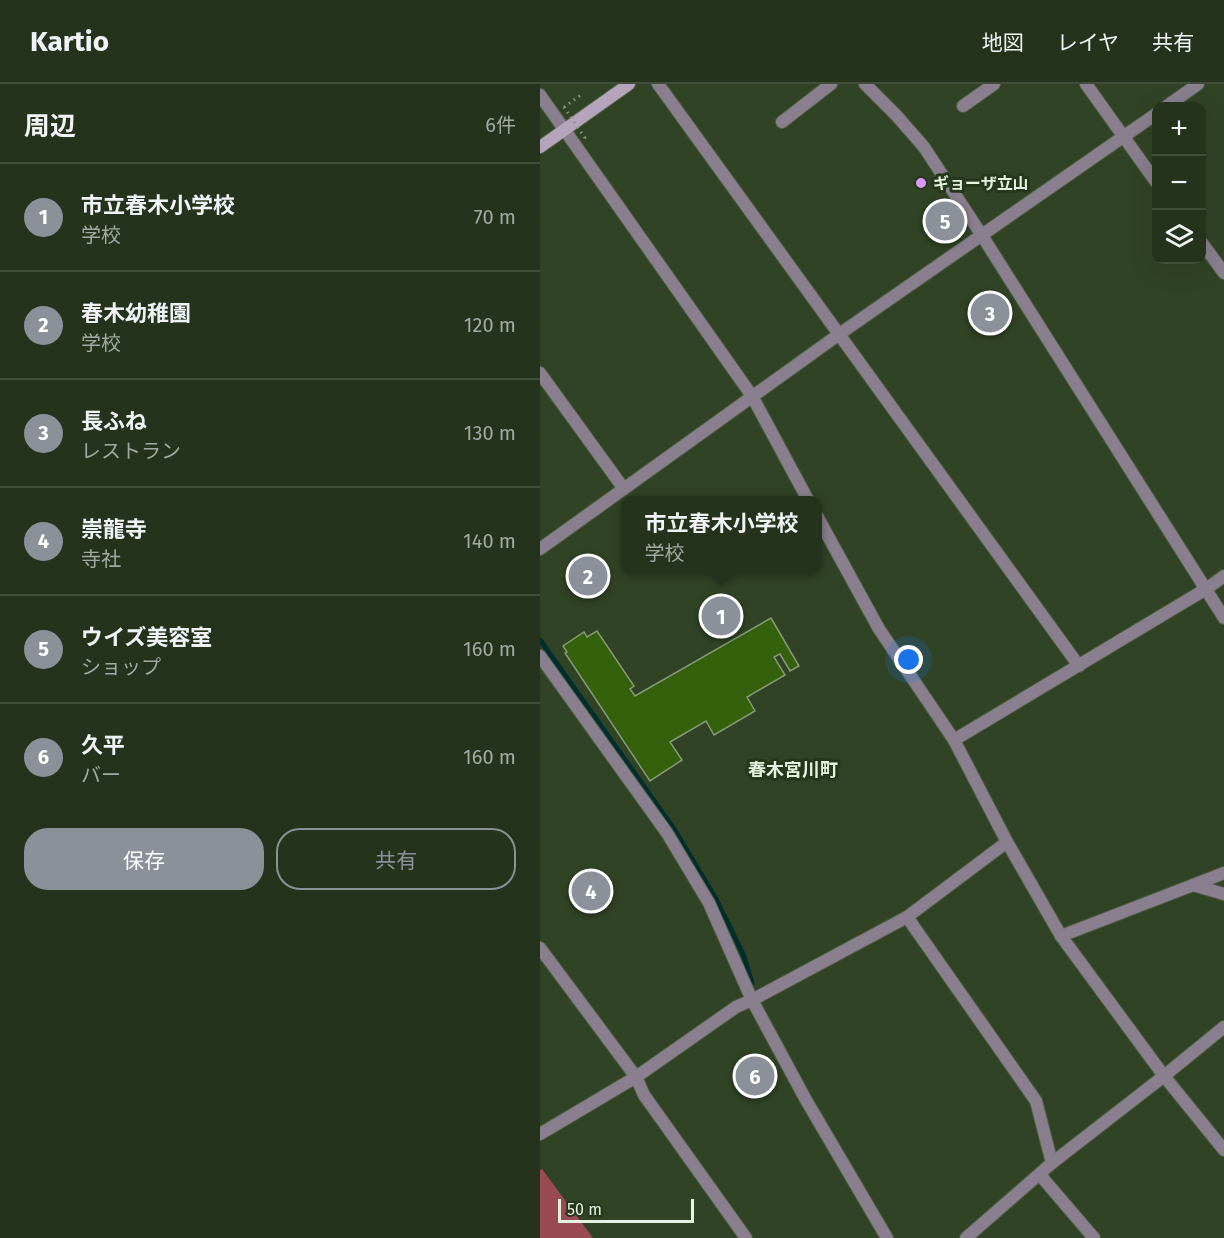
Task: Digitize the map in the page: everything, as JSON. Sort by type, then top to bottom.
[{"type":"main road","points":[[540,147],[629,84]]},
{"type":"street","points":[[658,84],[1079,666]]},
{"type":"street","points":[[782,122],[831,84]]},
{"type":"street","points":[[865,84],[924,147],[1224,618]]},
{"type":"street","points":[[963,106],[994,84]]},
{"type":"street","points":[[1086,84],[1152,176]]},
{"type":"street","points":[[1173,102],[1198,84]]},
{"type":"street","points":[[540,95],[752,396],[805,496]]},
{"type":"street","points":[[540,549],[838,334],[1152,117]]},
{"type":"street","points":[[1206,248],[1224,273]]},
{"type":"street","points":[[540,373],[624,489]]},
{"type":"street","points":[[822,525],[879,629],[954,741],[1007,842],[1061,936],[1164,1076],[1224,1150]]},
{"type":"street","points":[[954,741],[1224,576]]},
{"type":"street","points":[[540,656],[666,833],[710,903],[752,1000],[806,1100],[887,1238]]},
{"type":"street","points":[[540,1134],[636,1077],[736,1007],[907,917],[1007,842]]},
{"type":"street","points":[[1061,936],[1224,873]]},
{"type":"street","points":[[1192,885],[1224,894]]},
{"type":"street","points":[[907,917],[1036,1101],[1052,1163]]},
{"type":"street","points":[[540,948],[636,1077],[644,1095],[746,1238]]},
{"type":"street","points":[[966,1238],[1052,1163],[1224,1027]]},
{"type":"street","points":[[1040,1174],[1094,1238]]},
{"type":"path","points":[[582,98],[581,95],[564,107],[585,138],[582,141]]},
{"type":"shaded area","points":[[542,1169],[593,1238],[540,1238],[540,1170]]},
{"type":"building","points":[[771,618],[799,666],[790,671],[780,654],[774,657],[785,675],[747,697],[755,711],[714,735],[706,721],[670,742],[682,760],[650,781],[565,653],[567,652],[563,646],[584,632],[587,637],[597,631],[634,686],[630,689],[635,696]]},
{"type":"waterway","points":[[540,640],[674,829],[716,899],[743,954],[752,983]]},
{"type":"place","name":"ギョーザ立山","points":[[921,183]]},
{"type":"place","name":"ウイズ美容室","points":[[945,221]]},
{"type":"place","name":"長ふね","points":[[990,313]]},
{"type":"place","name":"春木幼稚園","points":[[588,576]]},
{"type":"place","name":"市立春木小学校","points":[[721,616]]},
{"type":"place","name":"崇龍寺","points":[[591,891]]},
{"type":"place","name":"久平","points":[[755,1076]]},
{"type":"district","name":"春木宮川町","points":[[793,770]]}]
